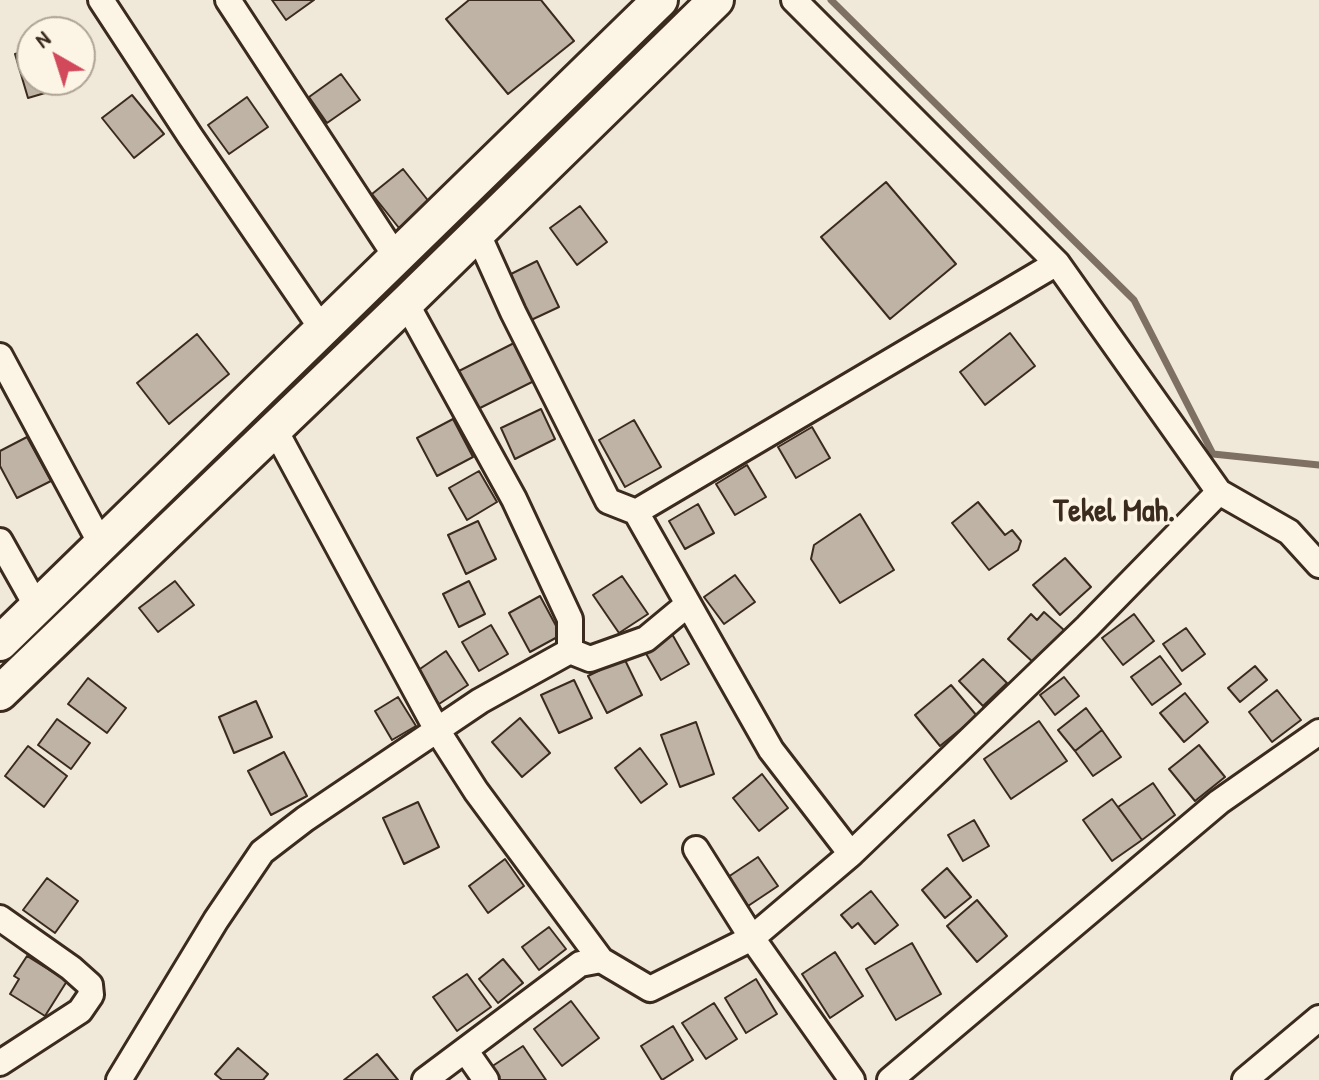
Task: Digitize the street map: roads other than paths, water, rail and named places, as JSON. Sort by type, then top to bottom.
[{"type":"main road","points":[[0,643],[660,0]]},
{"type":"main road","points":[[0,693],[716,0]]},
{"type":"street","points":[[101,0],[322,329]]},
{"type":"street","points":[[228,0],[396,257]]},
{"type":"street","points":[[794,0],[1057,263],[1219,492],[1289,532],[1319,565]]},
{"type":"street","points":[[477,232],[513,312],[608,501],[636,512],[771,750],[851,854]]},
{"type":"street","points":[[636,512],[1057,263]]},
{"type":"street","points":[[406,303],[520,513],[570,619],[570,651]]},
{"type":"street","points":[[0,356],[101,544]]},
{"type":"street","points":[[274,428],[437,730],[476,791],[601,960],[650,989],[752,938],[851,854],[1087,627],[1219,492]]},
{"type":"street","points":[[0,541],[37,607]]},
{"type":"street","points":[[570,651],[590,659],[646,639],[687,605]]},
{"type":"street","points":[[119,1080],[216,920],[262,852],[305,819],[480,701],[570,651]]},
{"type":"street","points":[[900,1076],[1219,802],[1319,732]]},
{"type":"street","points":[[696,849],[752,938],[852,1080]]},
{"type":"street","points":[[0,918],[71,968],[90,985],[91,995],[80,1011],[0,1063]]},
{"type":"street","points":[[425,1080],[580,964],[601,960]]},
{"type":"street","points":[[1245,1080],[1319,1018]]},
{"type":"street","points":[[465,1050],[486,1080]]},
{"type":"waterway","points":[[831,0],[1134,300],[1213,454],[1319,465]]},
{"type":"district","name":"Tekel Mah.","points":[[1114,512]]}]
